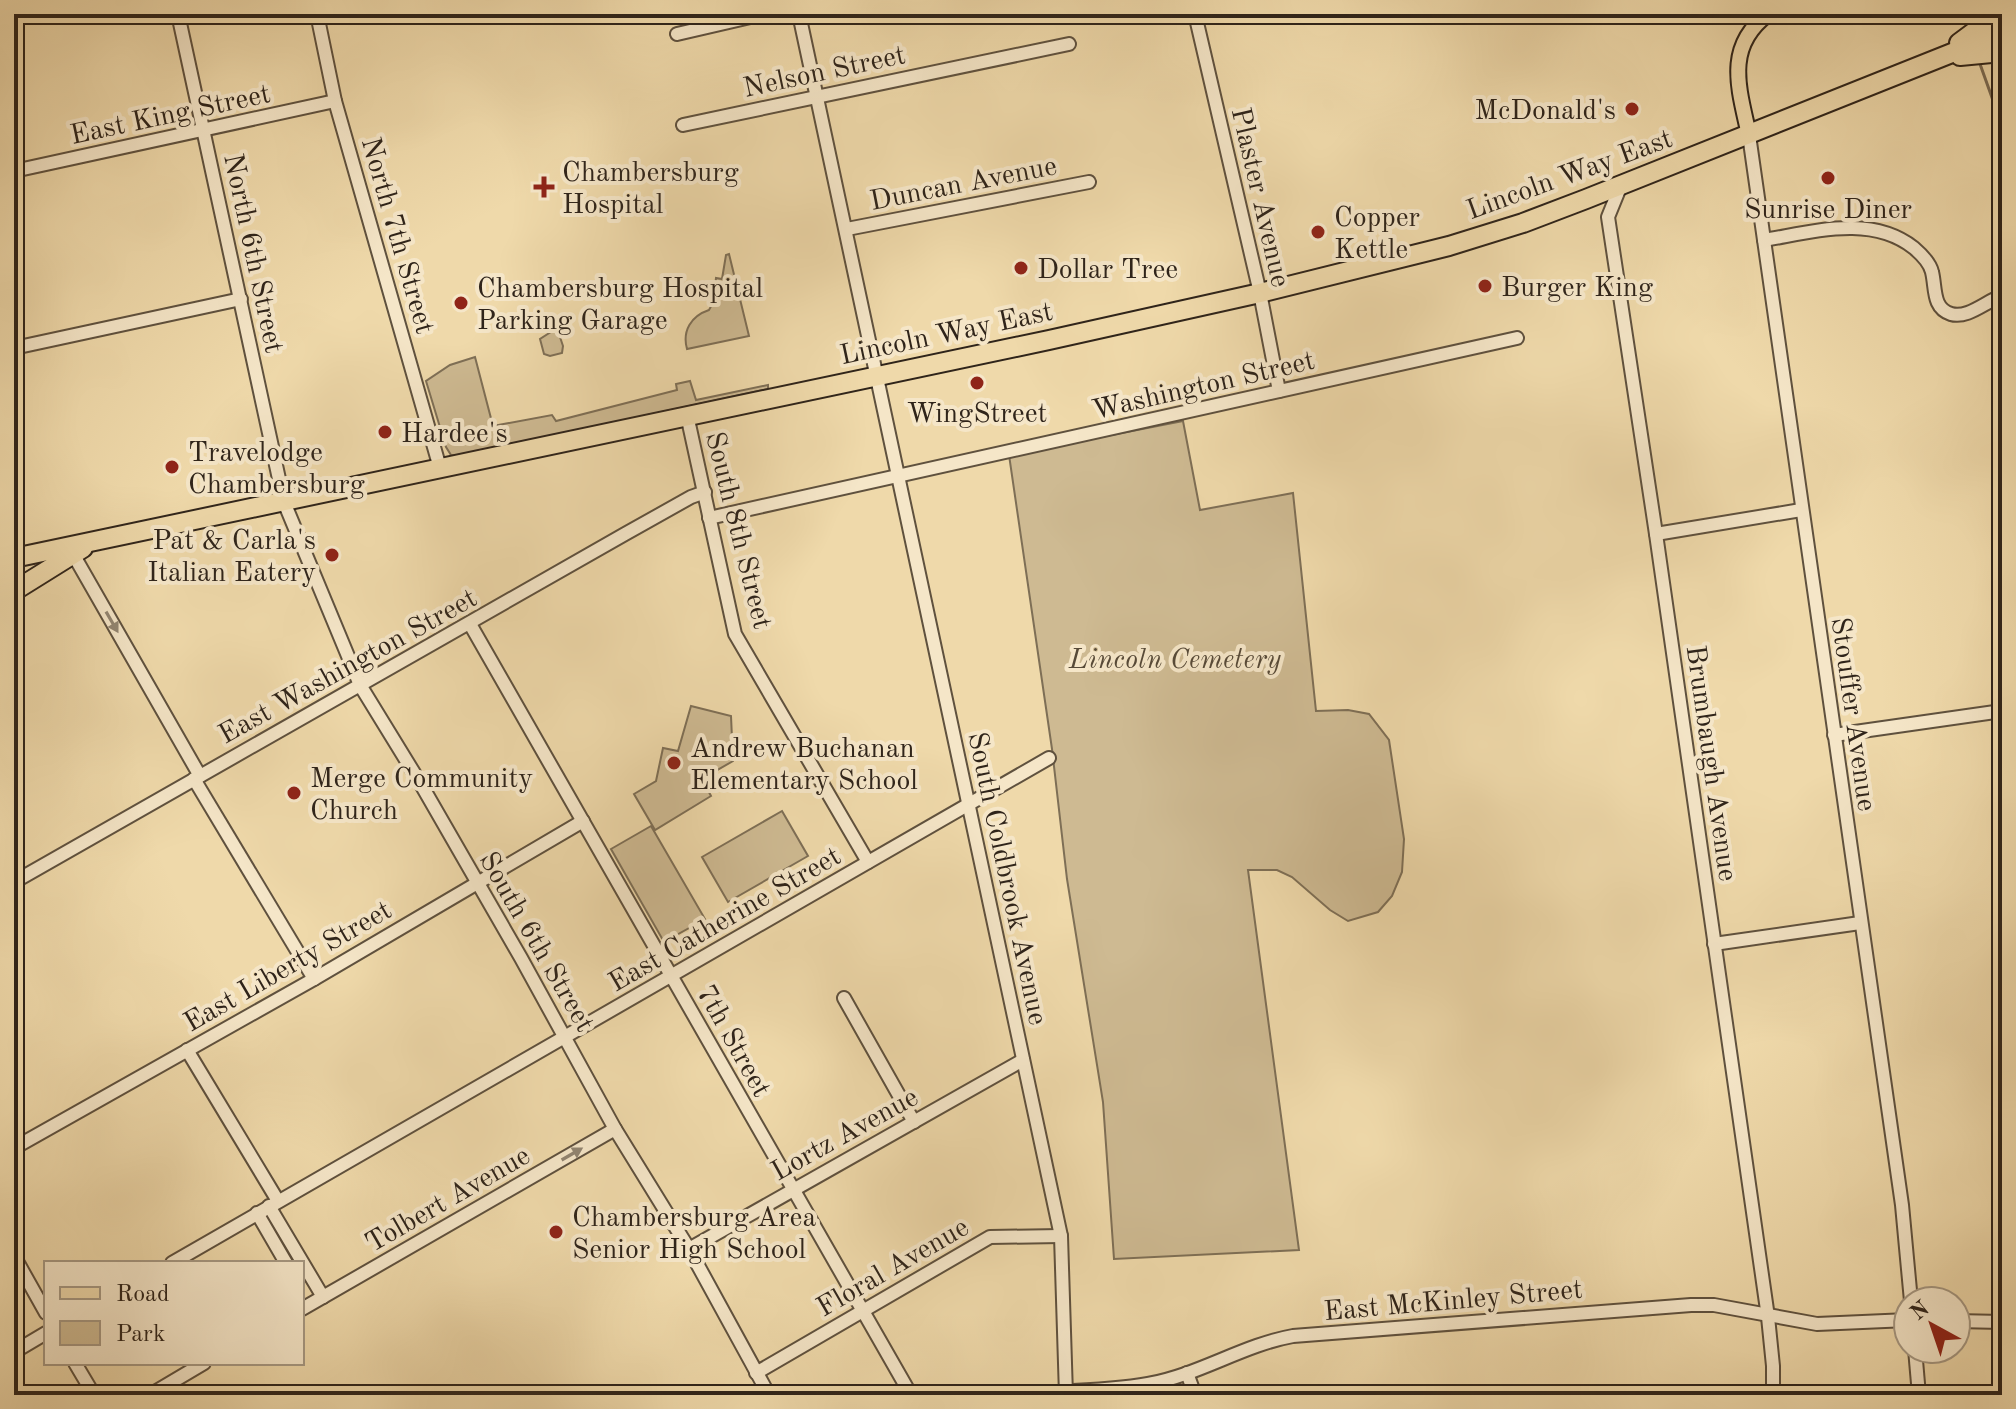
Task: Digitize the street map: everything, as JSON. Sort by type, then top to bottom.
[{"type":"highway","points":[[1941,57],[1998,14]]},
{"type":"highway","name":"Lincoln Way East","points":[[14,558],[1073,335],[1449,246],[1586,199],[2002,33]]},
{"type":"highway","points":[[1941,57],[2002,52]]},
{"type":"highway","points":[[14,567],[19,588],[93,541]]},
{"type":"main road","points":[[1749,135],[1738,80],[1740,50],[1753,27],[1768,14]]},
{"type":"street","name":"North 6th Street","points":[[178,14],[284,502]]},
{"type":"street","name":"North 7th Street","points":[[317,14],[335,101],[440,468]]},
{"type":"street","points":[[677,34],[763,14]]},
{"type":"street","name":"South Coldbrook Avenue","points":[[799,14],[819,95],[1061,1236],[1066,1393]]},
{"type":"street","name":"Plaster Avenue","points":[[1195,14],[1260,293],[1279,391]]},
{"type":"street","name":"Nelson Street","points":[[683,125],[726,122],[788,109],[819,95],[1069,44]]},
{"type":"street","name":"East King Street","points":[[14,171],[335,101]]},
{"type":"street","name":"Stouffer Avenue","points":[[1749,135],[1902,1205],[1910,1285]]},
{"type":"street","name":"Duncan Avenue","points":[[847,229],[1089,182]]},
{"type":"street","points":[[1586,199],[1608,217],[1621,185]]},
{"type":"street","name":"Brumbaugh Avenue","points":[[1608,217],[1768,1317],[1773,1395]]},
{"type":"street","points":[[1764,240],[1840,228],[1883,231],[1919,252],[1931,268],[1936,302],[1948,313],[1962,316],[2002,296]]},
{"type":"street","points":[[14,348],[241,299]]},
{"type":"street","name":"Washington Street","points":[[709,518],[1517,338]]},
{"type":"street","name":"South 8th Street","points":[[687,415],[735,634],[868,862]]},
{"type":"street","name":"East Washington Street","points":[[14,882],[625,534],[705,492]]},
{"type":"street","name":"South 6th Street","points":[[284,502],[360,685],[566,1036],[615,1129],[689,1249],[769,1395]]},
{"type":"street","points":[[1656,534],[1801,510]]},
{"type":"street","points":[[73,554],[197,778],[314,979]]},
{"type":"street","name":"7th Street","points":[[470,624],[911,1395]]},
{"type":"street","points":[[1834,735],[2002,711]]},
{"type":"street","name":"East Catherine Street","points":[[175,1261],[1049,758]]},
{"type":"street","name":"East Liberty Street","points":[[14,1148],[314,979],[583,821]]},
{"type":"street","points":[[1714,944],[1860,923]]},
{"type":"street","points":[[844,998],[914,1122]]},
{"type":"street","points":[[187,1050],[304,1261]]},
{"type":"street","name":"Lortz Avenue","points":[[689,1249],[1023,1060]]},
{"type":"street","name":"Tolbert Avenue","points":[[306,1307],[615,1129]]},
{"type":"street","points":[[257,1213],[285,1261]]},
{"type":"street","name":"Floral Avenue","points":[[756,1373],[990,1237],[1061,1236]]},
{"type":"street","points":[[14,1256],[44,1309]]},
{"type":"street","points":[[304,1262],[323,1297]]},
{"type":"street","name":"East McKinley Street","points":[[1008,1395],[1066,1393],[1147,1384],[1187,1373],[1270,1340],[1293,1336],[1691,1305],[1731,1308],[1817,1324],[1892,1321]]},
{"type":"street","points":[[1972,1321],[2002,1322]]},
{"type":"street","points":[[14,1352],[44,1334]]},
{"type":"street","points":[[76,1365],[94,1395]]},
{"type":"street","points":[[150,1395],[201,1365]]},
{"type":"street","points":[[1916,1365],[1919,1395]]},
{"type":"street","points":[[1187,1373],[1195,1395]]},
{"type":"green space","points":[[729,254],[749,336],[687,349],[689,325],[709,310],[713,303],[716,278],[722,279],[726,255]]},
{"type":"green space","points":[[554,330],[558,331],[562,353],[550,356],[544,354],[540,339]]},
{"type":"green space","points":[[475,357],[493,426],[552,415],[556,421],[677,390],[676,384],[690,381],[696,400],[768,385],[768,389],[458,456],[451,455],[426,381],[450,365]]},
{"type":"green space","name":"Lincoln Cemetery","points":[[1183,421],[1200,510],[1293,493],[1316,711],[1348,710],[1369,714],[1389,740],[1404,839],[1402,872],[1392,896],[1378,912],[1348,921],[1330,910],[1292,877],[1277,870],[1248,870],[1299,1250],[1114,1259],[1103,1102],[1067,879],[1052,749],[1009,455]]},
{"type":"green space","points":[[691,706],[731,716],[733,761],[702,779],[711,796],[655,830],[634,794],[656,781],[663,748],[678,751]]},
{"type":"green space","points":[[782,811],[808,856],[728,902],[702,857]]},
{"type":"green space","points":[[651,826],[705,919],[664,942],[611,849]]},
{"type":"waterway","points":[[1961,14],[1963,21]]},
{"type":"waterway","points":[[1980,64],[1995,106],[2002,113]]},
{"type":"place","name":"McDonald's","points":[[1632,109]]},
{"type":"place","name":"Sunrise Diner","points":[[1828,178]]},
{"type":"place","name":"Chambersburg Hospital","points":[[544,187]]},
{"type":"place","name":"Copper Kettle","points":[[1318,232]]},
{"type":"place","name":"Dollar Tree","points":[[1021,268]]},
{"type":"place","name":"Burger King","points":[[1485,286]]},
{"type":"place","name":"Chambersburg Hospital Parking Garage","points":[[461,303]]},
{"type":"place","name":"WingStreet","points":[[977,383]]},
{"type":"place","name":"Hardee's","points":[[385,432]]},
{"type":"place","name":"Travelodge Chambersburg","points":[[172,467]]},
{"type":"place","name":"Pat & Carla's Italian Eatery","points":[[332,555]]},
{"type":"place","name":"Andrew Buchanan Elementary School","points":[[674,763]]},
{"type":"place","name":"Merge Community Church","points":[[294,793]]},
{"type":"place","name":"Chambersburg Area Senior High School","points":[[556,1232]]}]
